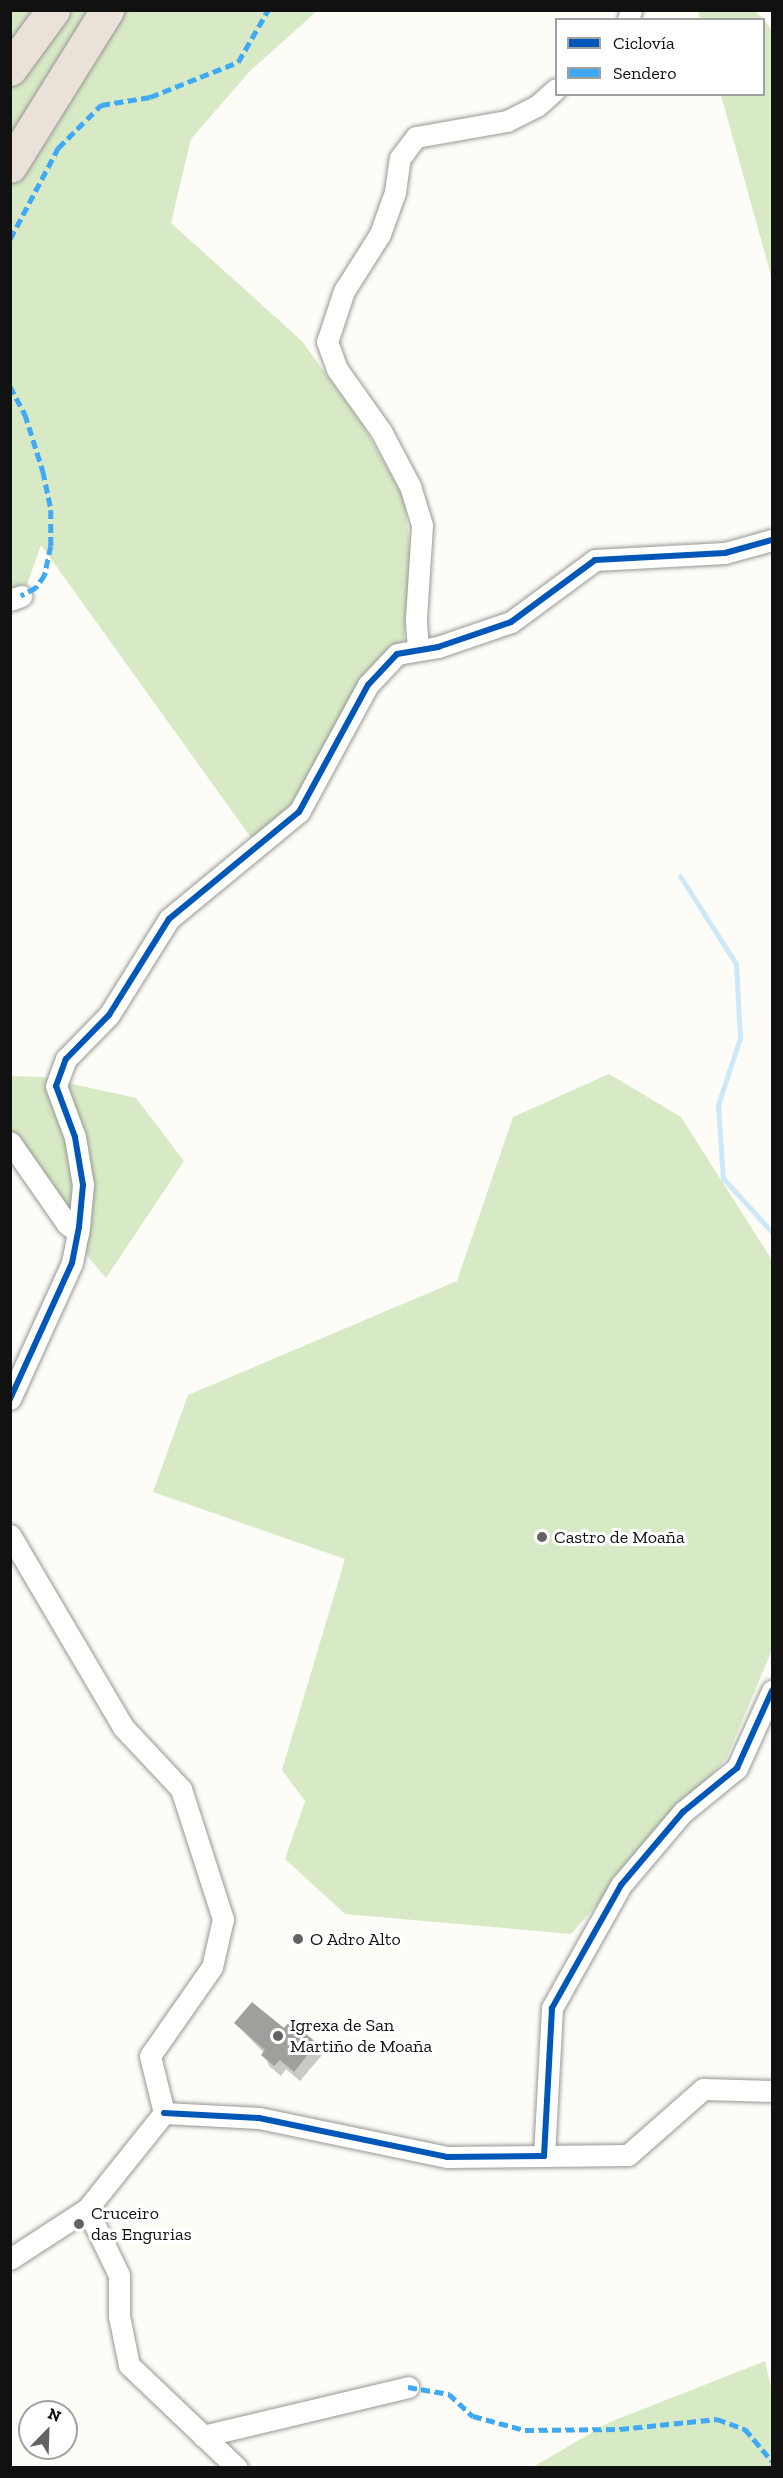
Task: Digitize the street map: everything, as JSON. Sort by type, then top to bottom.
[{"type":"highway","points":[[10,69],[53,10]]},
{"type":"highway","points":[[10,166],[106,10]]},
{"type":"street","points":[[418,651],[416,618],[422,525],[411,488],[381,431],[337,369],[327,342],[344,291],[380,234],[395,192],[400,158],[416,137],[507,121],[537,106],[555,90]]},
{"type":"street","points":[[10,1399],[72,1263],[78,1232],[83,1185],[75,1137],[56,1086],[66,1059],[109,1015],[170,919],[299,812],[368,685],[397,654],[418,651],[511,622],[595,560],[725,553],[772,540]]},
{"type":"street","points":[[10,1142],[67,1224],[78,1232]]},
{"type":"street","points":[[10,1535],[123,1727],[181,1790],[212,1868],[228,1919],[212,1967],[150,2056],[164,2113]]},
{"type":"street","points":[[544,2156],[552,2008],[621,1885],[683,1812],[737,1768],[772,1691]]},
{"type":"street","points":[[164,2113],[259,2118],[447,2157],[628,2155],[703,2090],[772,2091]]},
{"type":"street","points":[[10,2259],[87,2209],[164,2113]]},
{"type":"street","points":[[87,2209],[119,2274],[119,2316],[129,2365],[237,2468]]},
{"type":"street","points":[[203,2436],[408,2387]]},
{"type":"green space","points":[[11,11],[317,11],[250,71],[191,139],[171,223],[302,341],[364,427],[405,500],[411,564],[404,640],[358,684],[305,792],[252,839],[41,545],[27,585],[11,590]]},
{"type":"green space","points":[[698,11],[755,11],[762,18],[700,18]]},
{"type":"green space","points":[[765,21],[772,31],[772,279],[721,96],[765,96]]},
{"type":"green space","points":[[609,1074],[681,1117],[772,1260],[772,1650],[727,1757],[571,1934],[345,1914],[285,1859],[305,1801],[282,1770],[345,1559],[153,1492],[188,1395],[457,1281],[513,1117]]},
{"type":"green space","points":[[10,1076],[41,1077],[136,1098],[184,1161],[106,1278],[11,1164]]},
{"type":"green space","points":[[765,2361],[772,2392],[772,2467],[533,2467],[610,2422]]},
{"type":"building","name":"Igrexa de San Martiño de Moaña","points":[[252,2002],[284,2028],[290,2021],[317,2043],[294,2072],[280,2060],[274,2066],[261,2055],[265,2050],[234,2023]]},
{"type":"waterway","points":[[680,876],[736,964],[740,1038],[718,1105],[723,1178],[772,1232]]},
{"type":"marked path","points":[[10,239],[58,148],[101,105],[150,97],[238,62],[268,10]]},
{"type":"marked path","points":[[10,386],[25,414],[43,471],[51,510],[51,546],[45,575],[36,588],[21,596]]},
{"type":"marked path","points":[[408,2387],[449,2394],[473,2416],[525,2430],[620,2429],[717,2419],[745,2429],[772,2461]]},
{"type":"cycle path","points":[[10,1399],[72,1263],[79,1227],[83,1185],[75,1137],[56,1086],[66,1059],[109,1015],[169,919],[299,812],[368,685],[397,654],[438,647],[511,622],[595,560],[725,553],[772,540]]},
{"type":"cycle path","points":[[164,2113],[259,2118],[447,2157],[544,2156],[552,2008],[621,1885],[683,1812],[737,1768],[772,1691]]},
{"type":"place","name":"Castro de Moaña","points":[[542,1537]]},
{"type":"place","name":"O Adro Alto","points":[[298,1939]]},
{"type":"place","name":"Igrexa de San Martiño de Moaña","points":[[278,2036]]},
{"type":"place","name":"Cruceiro das Engurias","points":[[79,2224]]}]
